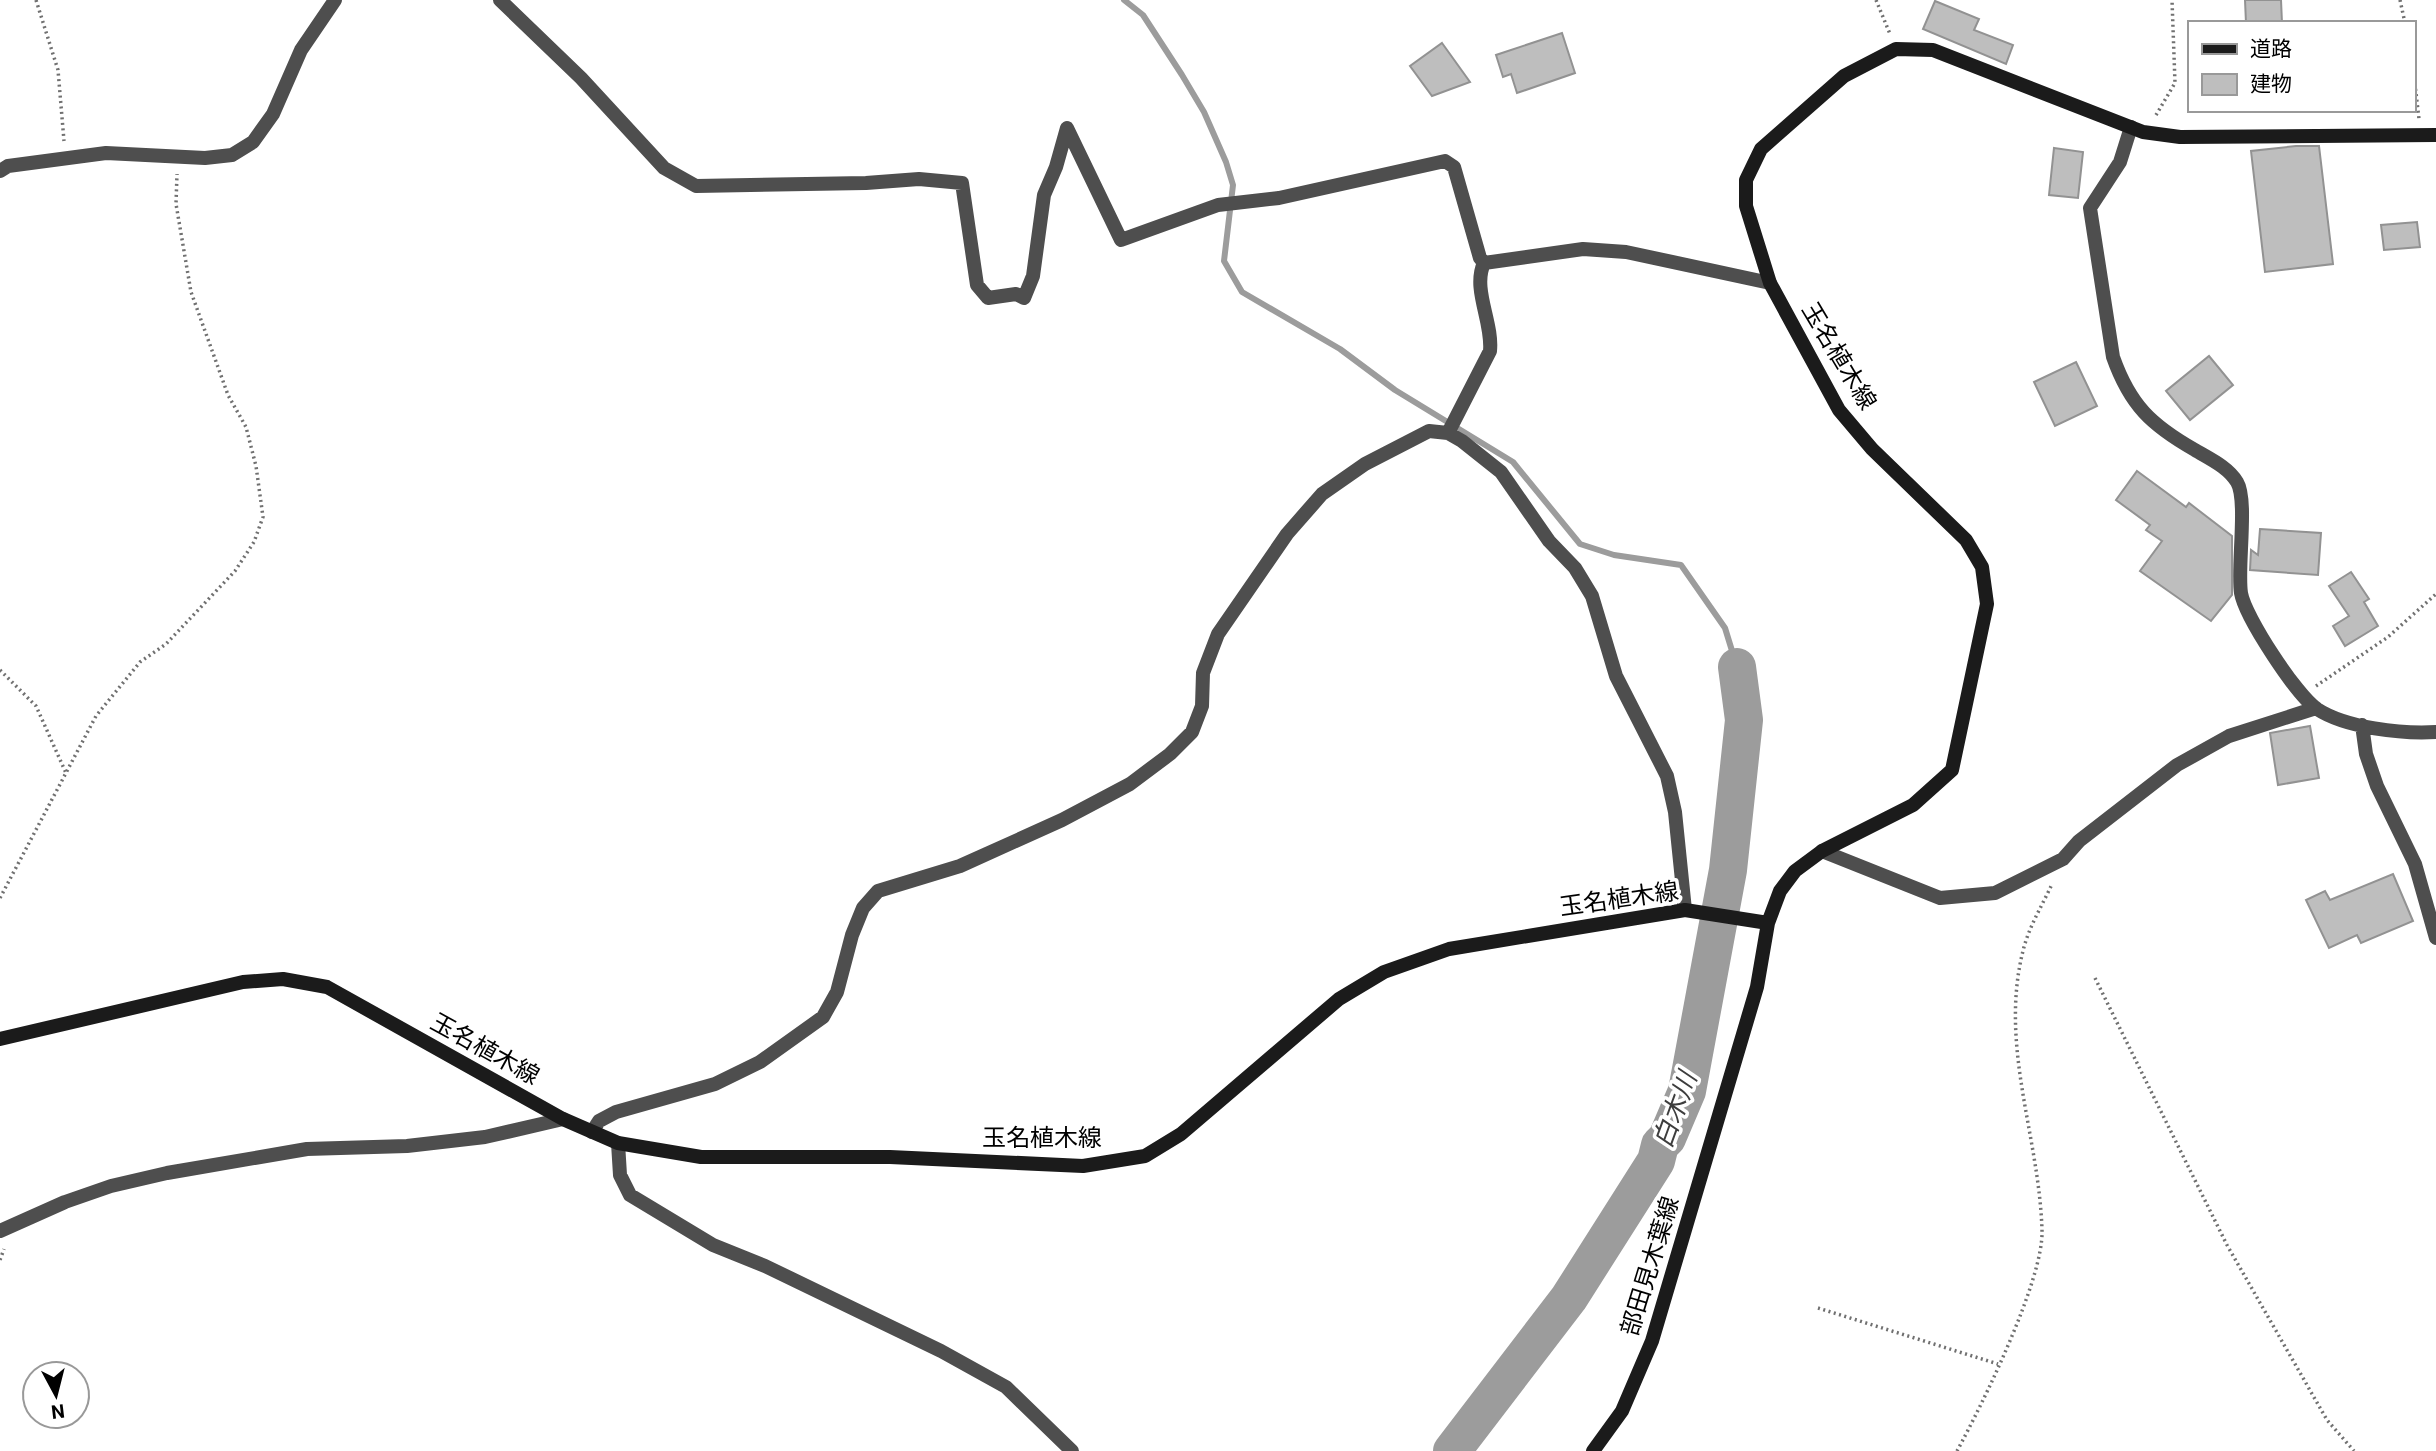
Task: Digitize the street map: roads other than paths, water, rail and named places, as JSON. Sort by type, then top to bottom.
[{"type":"main road","name":"玉名植木線","points":[[0,1039],[243,982],[283,979],[327,986],[563,1119],[618,1143],[702,1157],[890,1157],[1083,1166],[1145,1156],[1181,1134],[1339,999],[1384,971],[1449,949],[1692,911],[1768,923],[1780,891],[1795,871],[1822,851],[1913,804],[1952,770],[1987,604],[1982,567],[1966,540],[1872,449],[1839,410],[1770,284],[1746,206],[1746,180],[1761,149],[1844,76],[1896,49],[1933,50],[2137,130],[2180,137],[2436,135]]},
{"type":"main road","name":"部田見木葉線","points":[[1593,1451],[1622,1411],[1653,1341],[1757,987],[1768,923]]},
{"type":"street","points":[[0,172],[8,166],[106,153],[177,158],[232,155],[253,142],[273,114],[301,50],[335,0]]},
{"type":"street","points":[[500,0],[581,78],[664,168],[696,186],[866,183],[919,178],[962,183],[977,285],[988,298],[1016,295],[1024,298],[1033,276],[1044,195],[1056,167],[1067,128],[1121,240],[1218,205],[1279,198],[1445,162],[1454,167],[1480,258],[1485,263]]},
{"type":"street","points":[[2137,130],[2090,208],[2113,357],[2128,391],[2150,421],[2225,468],[2238,484],[2241,595],[2253,625],[2316,708],[2386,731],[2436,732]]},
{"type":"street","points":[[1485,263],[1583,249],[1626,251],[1770,284]]},
{"type":"street","points":[[1448,433],[1490,351],[1491,337],[1479,275],[1485,263]]},
{"type":"street","points":[[592,1132],[599,1121],[616,1112],[715,1084],[748,1068],[795,1040],[823,1017],[837,992],[859,917],[878,891],[960,866],[1062,820],[1130,784],[1170,754],[1192,732],[1202,706],[1203,673],[1218,634],[1296,524],[1322,494],[1365,464],[1410,438],[1429,431],[1448,433],[1501,472],[1549,541],[1575,568],[1592,596],[1616,676],[1667,776],[1692,911]]},
{"type":"street","points":[[1822,851],[1940,898],[1995,893],[2063,859],[2079,841],[2177,765],[2229,736],[2316,708]]},
{"type":"street","points":[[2362,725],[2366,754],[2377,786],[2415,864],[2436,938]]},
{"type":"street","points":[[0,1231],[65,1202],[111,1186],[167,1173],[307,1149],[407,1146],[485,1137],[563,1119]]},
{"type":"street","points":[[618,1143],[620,1175],[630,1195],[713,1245],[765,1266],[941,1351],[1006,1387],[1072,1451]]},
{"type":"waterway","points":[[1124,0],[1143,15],[1182,75],[1204,112],[1226,162],[1233,185],[1224,261],[1242,292],[1340,349],[1395,390],[1513,462],[1580,544],[1614,555],[1681,565],[1725,628],[1737,667]]},
{"type":"waterway","name":"白木川","points":[[1452,1451],[1569,1298],[1656,1161],[1660,1145],[1667,1138],[1687,1091],[1728,870],[1744,720],[1737,667]]}]
